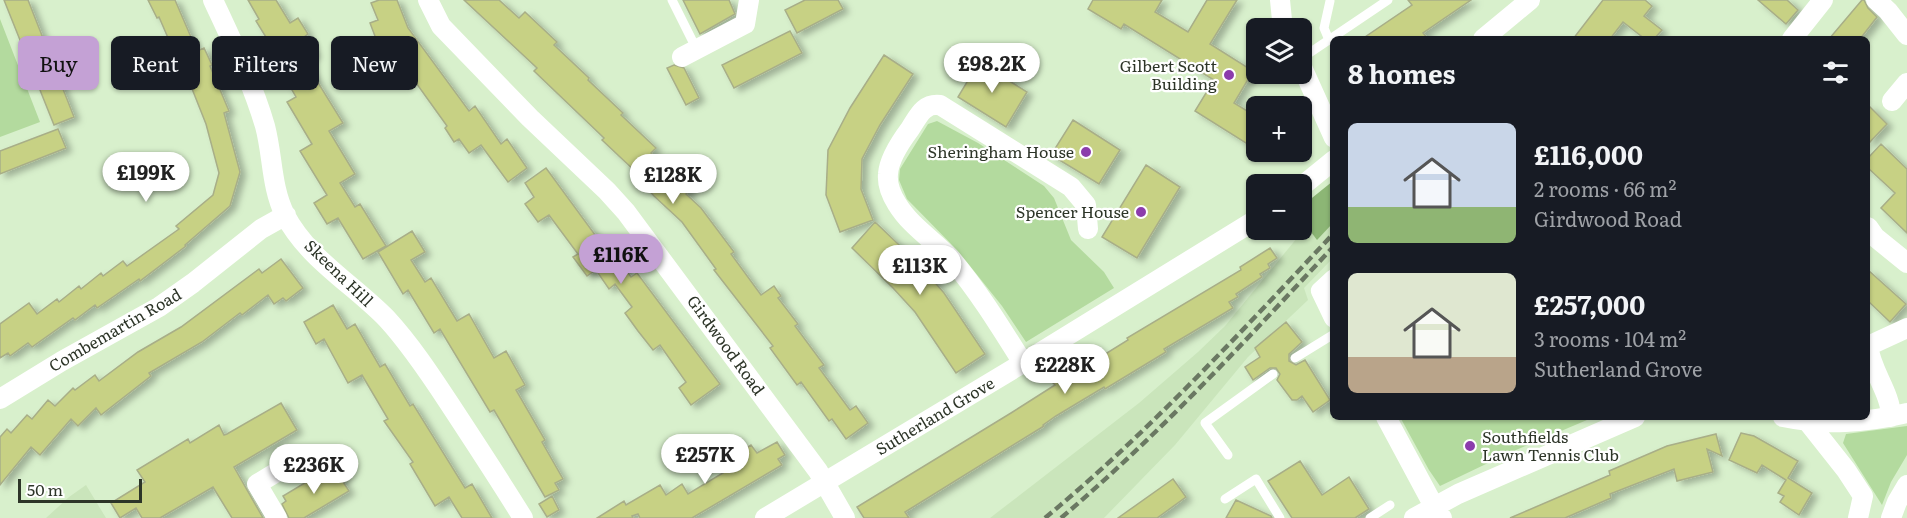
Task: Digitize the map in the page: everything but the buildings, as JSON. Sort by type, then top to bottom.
[{"type":"street","name":"Skeena Hill","points":[[213,0],[258,104],[276,189],[286,215],[304,242],[319,258],[386,318],[404,339],[431,376],[523,518]]},
{"type":"street","name":"Girdwood Road","points":[[428,0],[441,27],[626,212],[818,471],[845,518]]},
{"type":"street","points":[[690,54],[745,24],[749,0]]},
{"type":"street","points":[[1280,0],[1282,18]]},
{"type":"street","points":[[1487,36],[1530,0]]},
{"type":"street","points":[[1794,36],[1823,0]]},
{"type":"street","points":[[1876,0],[1907,35]]},
{"type":"street","points":[[1892,101],[1907,83]]},
{"type":"street","points":[[1310,84],[1330,129]]},
{"type":"street","points":[[1023,363],[982,300],[951,259],[906,216],[897,204],[890,190],[887,175],[891,162],[904,137],[924,109],[931,104],[940,105],[1071,187],[1086,205],[1088,229]]},
{"type":"street","points":[[1312,178],[1330,163]]},
{"type":"street","name":"Combemartin Road","points":[[0,399],[62,361],[159,307],[194,283],[261,229],[286,215]]},
{"type":"street","name":"Sutherland Grove","points":[[765,518],[1246,226]]},
{"type":"street","points":[[1870,230],[1875,237],[1906,259]]},
{"type":"street","points":[[1330,283],[1321,291],[1330,310]]},
{"type":"street","points":[[1870,345],[1907,328]]},
{"type":"street","points":[[1870,357],[1890,406],[1899,415]]},
{"type":"street","points":[[1870,420],[1899,415]]},
{"type":"street","points":[[1388,420],[1438,512]]},
{"type":"street","points":[[1414,518],[1438,512],[1552,451],[1628,420]]},
{"type":"street","points":[[1798,420],[1844,424],[1868,420]]},
{"type":"street","points":[[1808,422],[1880,518]]},
{"type":"street","points":[[278,518],[257,484],[305,455]]},
{"type":"street","points":[[1891,518],[1907,485]]},
{"type":"street","points":[[1858,518],[1863,496]]},
{"type":"lane","points":[[672,0],[690,54]]},
{"type":"lane","points":[[1335,36],[1388,0]]},
{"type":"lane","points":[[1312,51],[1329,40],[1323,28],[1330,1]]},
{"type":"lane","points":[[1295,358],[1330,336]]},
{"type":"lane","points":[[1228,455],[1205,423],[1273,374]]},
{"type":"lane","points":[[1225,499],[1256,479],[1280,518]]},
{"type":"lane","points":[[1371,518],[1390,505]]},
{"type":"shaded area","points":[[0,19],[18,65],[18,90],[28,90],[40,122],[0,137]]},
{"type":"shaded area","points":[[937,121],[978,143],[1044,186],[1054,198],[1071,240],[1104,272],[1114,288],[1026,342],[1002,306],[958,251],[907,199],[899,180],[900,169],[928,124]]},
{"type":"shaded area","points":[[1330,183],[1330,226],[1317,240],[1312,233],[1312,198]]},
{"type":"shaded area","points":[[1330,226],[1330,261],[1304,288],[1308,300],[1248,357],[1175,445],[1104,518],[990,518],[1139,403],[1198,352],[1225,326],[1295,240],[1312,240],[1312,234],[1317,239]]},
{"type":"shaded area","name":"Southfields Lawn Tennis Club","points":[[1402,420],[1587,420],[1509,453],[1440,486]]},
{"type":"shaded area","points":[[1907,426],[1907,455],[1891,482],[1882,505],[1843,443],[1846,434]]},
{"type":"shaded area","points":[[86,485],[106,518],[46,518],[69,497]]},
{"type":"railway","points":[[1045,518],[1158,416],[1330,237]]},
{"type":"railway","points":[[1061,518],[1133,454],[1330,250]]},
{"type":"place","name":"Gilbert Scott Building","points":[[1229,75]]},
{"type":"place","name":"Sheringham House","points":[[1086,152]]},
{"type":"place","name":"Spencer House","points":[[1141,212]]},
{"type":"place","name":"Southfields Lawn Tennis Club","points":[[1470,446]]}]
